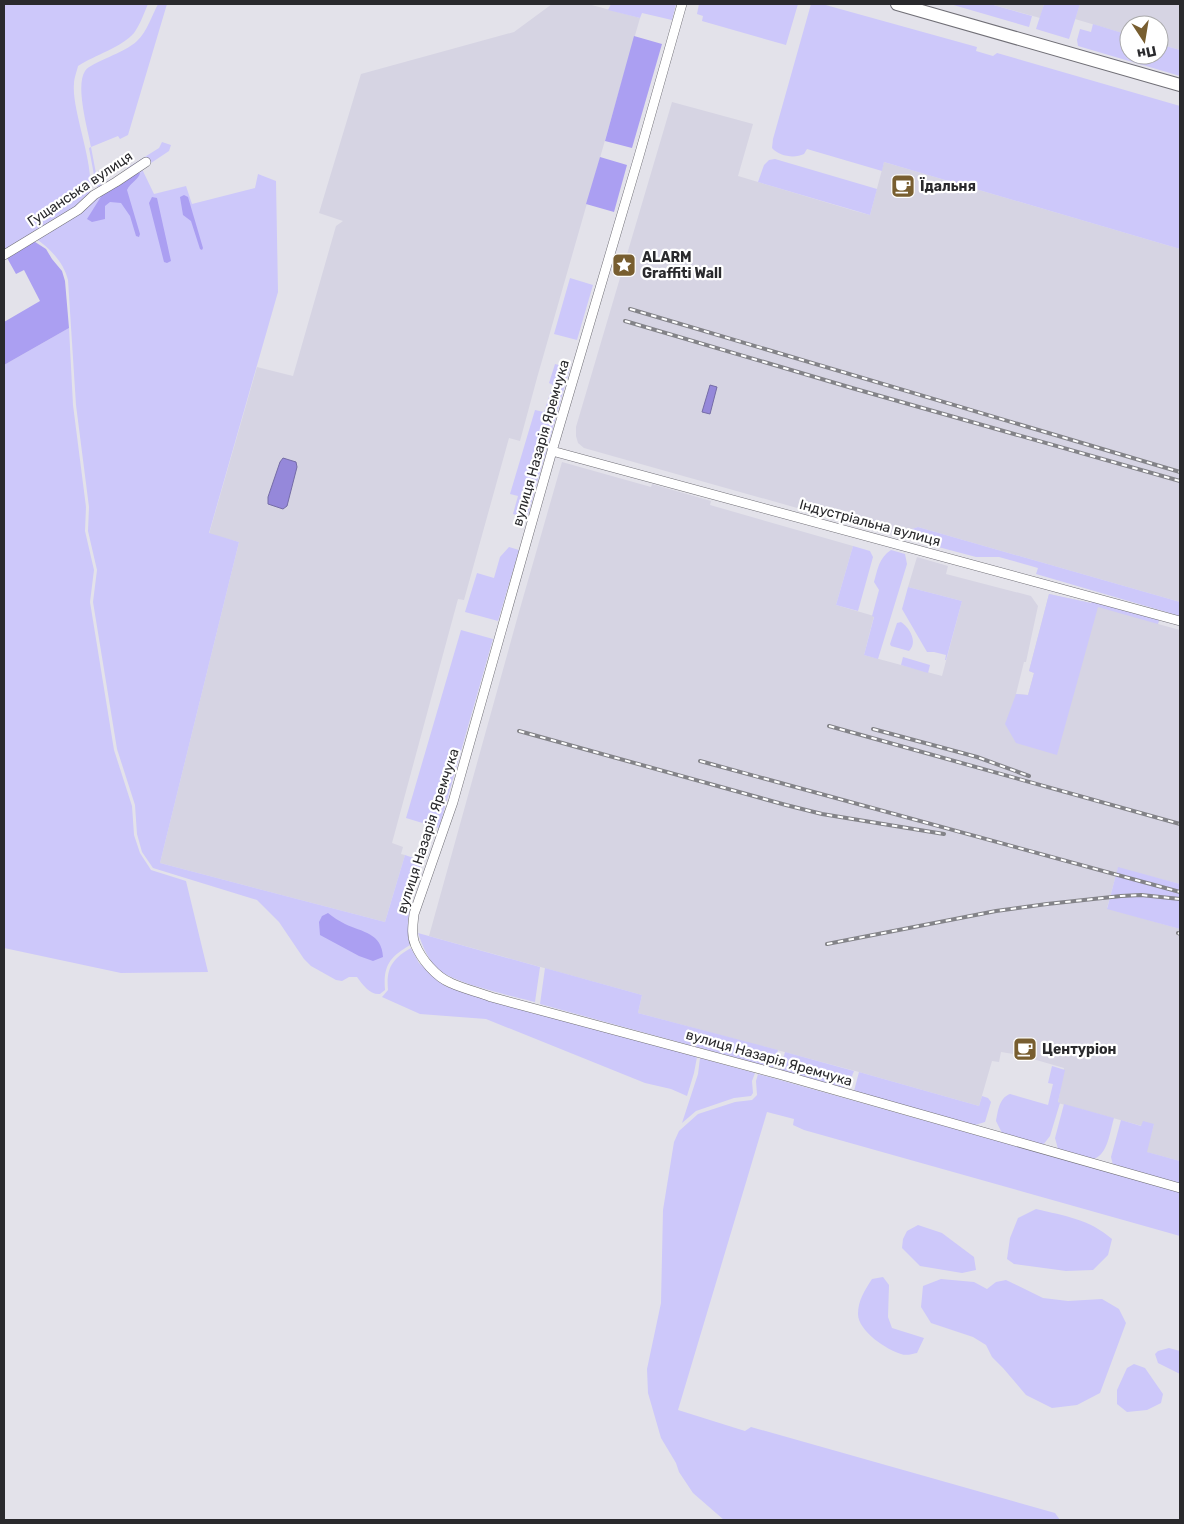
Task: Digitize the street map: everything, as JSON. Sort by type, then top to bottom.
[{"type":"street","name":"вулиця Назарія Яремчука","points":[[682,4],[552,451],[453,802],[414,914],[412,928],[415,944],[421,955],[439,976],[451,984],[782,1075],[1180,1188]]},
{"type":"street","points":[[897,4],[1180,85]]},
{"type":"street","name":"Гущанська вулиця","points":[[4,256],[78,210],[94,195],[146,162]]},
{"type":"street","name":"Індустріальна вулиця","points":[[552,451],[1180,621]]},
{"type":"shaded area","points":[[4,4],[148,4],[138,26],[129,38],[78,66],[74,82],[74,96],[88,160],[90,188],[87,198],[61,219],[4,253]]},
{"type":"shaded area","points":[[158,4],[167,4],[128,135],[120,139],[118,136],[91,147],[81,87],[85,71],[94,64],[137,41],[141,37]]},
{"type":"shaded area","points":[[552,4],[588,4],[640,18],[520,441],[509,438],[464,600],[458,599],[392,843],[403,847],[401,854],[405,855],[385,922],[160,863],[239,542],[209,534],[257,367],[293,376],[336,226],[343,221],[319,213],[361,74],[514,32]]},
{"type":"shaded area","points":[[611,4],[676,4],[672,20],[642,13],[640,18],[608,10]]},
{"type":"shaded area","points":[[699,4],[798,4],[786,45],[702,21],[703,16],[697,14]]},
{"type":"shaded area","points":[[811,4],[822,4],[977,47],[976,51],[993,56],[997,53],[1180,106],[1180,249],[884,162],[882,171],[807,149],[800,156],[783,155],[775,151],[772,148],[773,139]]},
{"type":"shaded area","points":[[950,4],[990,4],[1032,16],[1029,27]]},
{"type":"shaded area","points":[[990,4],[1044,4],[1040,18]]},
{"type":"shaded area","points":[[1044,4],[1080,4],[1069,39],[1036,29]]},
{"type":"shaded area","points":[[1080,4],[1180,4],[1180,50],[1169,47],[1169,15],[1119,15],[1119,32],[1075,19]]},
{"type":"shaded area","points":[[1093,24],[1119,32],[1119,58],[1078,46],[1077,40],[1080,29],[1091,32]]},
{"type":"shaded area","points":[[634,36],[662,44],[632,148],[605,141]]},
{"type":"shaded area","points":[[1169,47],[1180,50],[1180,76],[1143,65],[1169,65]]},
{"type":"shaded area","points":[[672,102],[753,124],[738,176],[855,211],[870,215],[884,162],[1180,249],[1180,602],[918,527],[893,535],[584,448],[578,443],[576,427]]},
{"type":"shaded area","points":[[162,142],[171,145],[169,151],[142,169],[154,194],[186,186],[192,204],[255,188],[258,174],[276,181],[278,292],[209,533],[239,542],[160,863],[385,922],[405,855],[422,861],[409,913],[408,935],[410,945],[397,954],[389,963],[385,974],[385,990],[380,994],[370,991],[357,977],[349,977],[342,981],[336,980],[311,966],[304,959],[279,922],[257,900],[153,868],[142,852],[137,834],[135,805],[117,749],[93,602],[97,570],[88,531],[89,507],[76,405],[68,280],[56,256],[35,238],[103,188],[96,186],[89,148],[91,147],[98,184],[101,185],[126,171],[127,168],[159,148]]},
{"type":"shaded area","points":[[600,157],[627,165],[614,212],[586,204]]},
{"type":"shaded area","points":[[775,159],[877,189],[870,215],[758,182],[764,165],[769,160]]},
{"type":"shaded area","points":[[136,173],[140,173],[127,190],[140,234],[139,237],[136,236],[130,216],[121,203],[110,202],[105,206],[105,219],[92,222],[87,219],[102,195]]},
{"type":"shaded area","points":[[184,195],[188,197],[202,250],[200,249],[191,221],[183,215],[180,197]]},
{"type":"shaded area","points":[[152,197],[157,198],[171,261],[167,263],[164,262],[149,203]]},
{"type":"shaded area","points":[[32,240],[46,249],[62,271],[65,281],[69,328],[4,365],[4,322],[40,301],[24,270],[16,274],[6,256]]},
{"type":"shaded area","points":[[570,278],[593,285],[577,340],[554,334]]},
{"type":"shaded area","points":[[69,328],[73,405],[86,507],[85,531],[94,570],[90,602],[114,750],[132,806],[134,835],[140,853],[151,870],[186,881],[208,972],[121,973],[4,948],[4,365]]},
{"type":"shaded area","points":[[555,364],[570,368],[527,518],[513,514],[518,496],[510,494],[535,410],[544,412],[553,385],[549,383]]},
{"type":"shaded area","points":[[710,385],[717,387],[710,414],[702,412]]},
{"type":"shaded area","points":[[283,458],[296,462],[297,467],[287,506],[283,509],[268,504],[268,497]]},
{"type":"shaded area","points":[[562,462],[651,487],[652,484],[711,501],[710,505],[853,546],[836,605],[874,616],[864,655],[942,676],[962,601],[908,587],[917,557],[948,566],[946,574],[1031,596],[1038,606],[1026,662],[1024,662],[1016,694],[1028,695],[1034,673],[1029,671],[1049,594],[1091,603],[1093,601],[1159,620],[1158,624],[1180,630],[1180,884],[1118,868],[1107,908],[1180,929],[1180,1161],[1146,1152],[1154,1124],[1142,1126],[1058,1103],[1064,1068],[1019,1055],[1001,1052],[999,1062],[992,1061],[979,1106],[638,1013],[642,995],[429,936]]},
{"type":"shaded area","points":[[918,527],[1180,602],[1180,616],[1036,574],[1038,568],[999,557],[976,557],[893,535]]},
{"type":"shaded area","points":[[853,546],[870,551],[873,557],[858,611],[836,605]]},
{"type":"shaded area","points":[[509,547],[519,550],[498,621],[465,612],[477,573],[494,578],[500,557]]},
{"type":"shaded area","points":[[891,550],[905,554],[907,564],[878,659],[864,655],[879,590],[874,582],[881,560]]},
{"type":"shaded area","points":[[908,587],[962,601],[946,660],[946,655],[927,652],[902,609]]},
{"type":"shaded area","points":[[1049,594],[1091,603],[1093,601],[1159,620],[1158,624],[1098,607],[1057,755],[1016,743],[1005,724],[1016,694],[1028,695],[1034,673],[1029,671]]},
{"type":"shaded area","points":[[901,622],[912,635],[913,644],[909,651],[891,646],[890,644],[897,623]]},
{"type":"shaded area","points":[[461,630],[493,639],[439,828],[406,818]]},
{"type":"shaded area","points":[[903,657],[930,665],[928,673],[901,665]]},
{"type":"shaded area","points":[[1118,867],[1180,884],[1180,929],[1107,909]]},
{"type":"shaded area","points":[[328,913],[343,923],[375,938],[382,949],[383,957],[373,961],[359,956],[320,935],[319,922],[322,916]]},
{"type":"shaded area","points":[[418,933],[540,967],[535,1002],[485,989],[447,975],[439,970],[429,958]]},
{"type":"shaded area","points":[[411,948],[419,963],[445,986],[697,1057],[687,1096],[671,1089],[645,1083],[486,1019],[420,1014],[382,997],[388,990],[389,970],[399,956]]},
{"type":"shaded area","points":[[545,968],[642,995],[638,1013],[778,1050],[773,1068],[540,1004]]},
{"type":"shaded area","points":[[785,1052],[854,1071],[850,1081],[842,1088],[780,1071]]},
{"type":"shaded area","points":[[700,1058],[755,1073],[752,1081],[753,1093],[751,1096],[734,1098],[696,1111],[682,1123],[698,1074]]},
{"type":"shaded area","points":[[1052,1066],[1065,1070],[1058,1102],[1060,1103],[1050,1136],[1043,1145],[1002,1133],[996,1121],[1003,1098],[1010,1094],[1048,1105],[1053,1084],[1048,1083]]},
{"type":"shaded area","points":[[859,1072],[979,1106],[982,1096],[988,1098],[991,1102],[985,1122],[975,1125],[854,1091]]},
{"type":"shaded area","points":[[758,1074],[1180,1192],[1180,1236],[804,1130],[793,1125],[794,1119],[767,1112],[678,1410],[745,1431],[751,1427],[1055,1513],[1060,1520],[724,1520],[693,1493],[679,1472],[676,1463],[661,1438],[648,1393],[647,1369],[661,1303],[663,1210],[674,1142],[679,1131],[698,1114],[735,1102],[752,1100],[757,1095],[756,1081]]},
{"type":"shaded area","points":[[1064,1104],[1114,1118],[1108,1142],[1099,1156],[1094,1159],[1058,1149],[1055,1138]]},
{"type":"shaded area","points":[[1121,1120],[1141,1126],[1143,1121],[1154,1124],[1147,1152],[1180,1161],[1180,1184],[1113,1165],[1111,1157]]},
{"type":"shaded area","points":[[1036,1209],[1076,1219],[1103,1232],[1112,1239],[1108,1255],[1093,1270],[1066,1271],[1014,1264],[1007,1259],[1010,1238],[1018,1218]]},
{"type":"shaded area","points":[[918,1225],[942,1233],[974,1257],[976,1270],[962,1273],[920,1266],[902,1248],[903,1239],[907,1231]]},
{"type":"shaded area","points":[[883,1277],[889,1285],[888,1317],[892,1328],[924,1338],[917,1353],[903,1355],[895,1352],[874,1339],[859,1320],[858,1309],[864,1291],[872,1279]]},
{"type":"shaded area","points":[[941,1279],[974,1282],[987,1289],[996,1282],[1006,1280],[1043,1298],[1068,1301],[1102,1299],[1119,1309],[1126,1323],[1100,1393],[1077,1405],[1052,1408],[1026,1395],[992,1357],[986,1345],[973,1337],[931,1323],[921,1307],[923,1286]]},
{"type":"shaded area","points":[[1169,1348],[1180,1351],[1180,1374],[1158,1363],[1155,1354],[1158,1351]]},
{"type":"shaded area","points":[[1134,1364],[1145,1368],[1163,1394],[1161,1403],[1147,1410],[1127,1412],[1117,1404],[1117,1390],[1127,1368]]},
{"type":"railway","points":[[630,309],[1180,472]]},
{"type":"railway","points":[[625,321],[1180,481]]},
{"type":"railway","points":[[829,726],[1180,824]]},
{"type":"railway","points":[[873,729],[977,757],[1029,776]]},
{"type":"railway","points":[[519,731],[822,814],[944,834]]},
{"type":"railway","points":[[700,761],[1180,892]]},
{"type":"railway","points":[[827,944],[996,911],[1047,904],[1141,895],[1180,899]]},
{"type":"place","name":"Їдальня","points":[[903,186]]},
{"type":"place","name":"ALARM Graffiti Wall","points":[[624,265]]},
{"type":"place","name":"Центуріон","points":[[1025,1049]]}]
